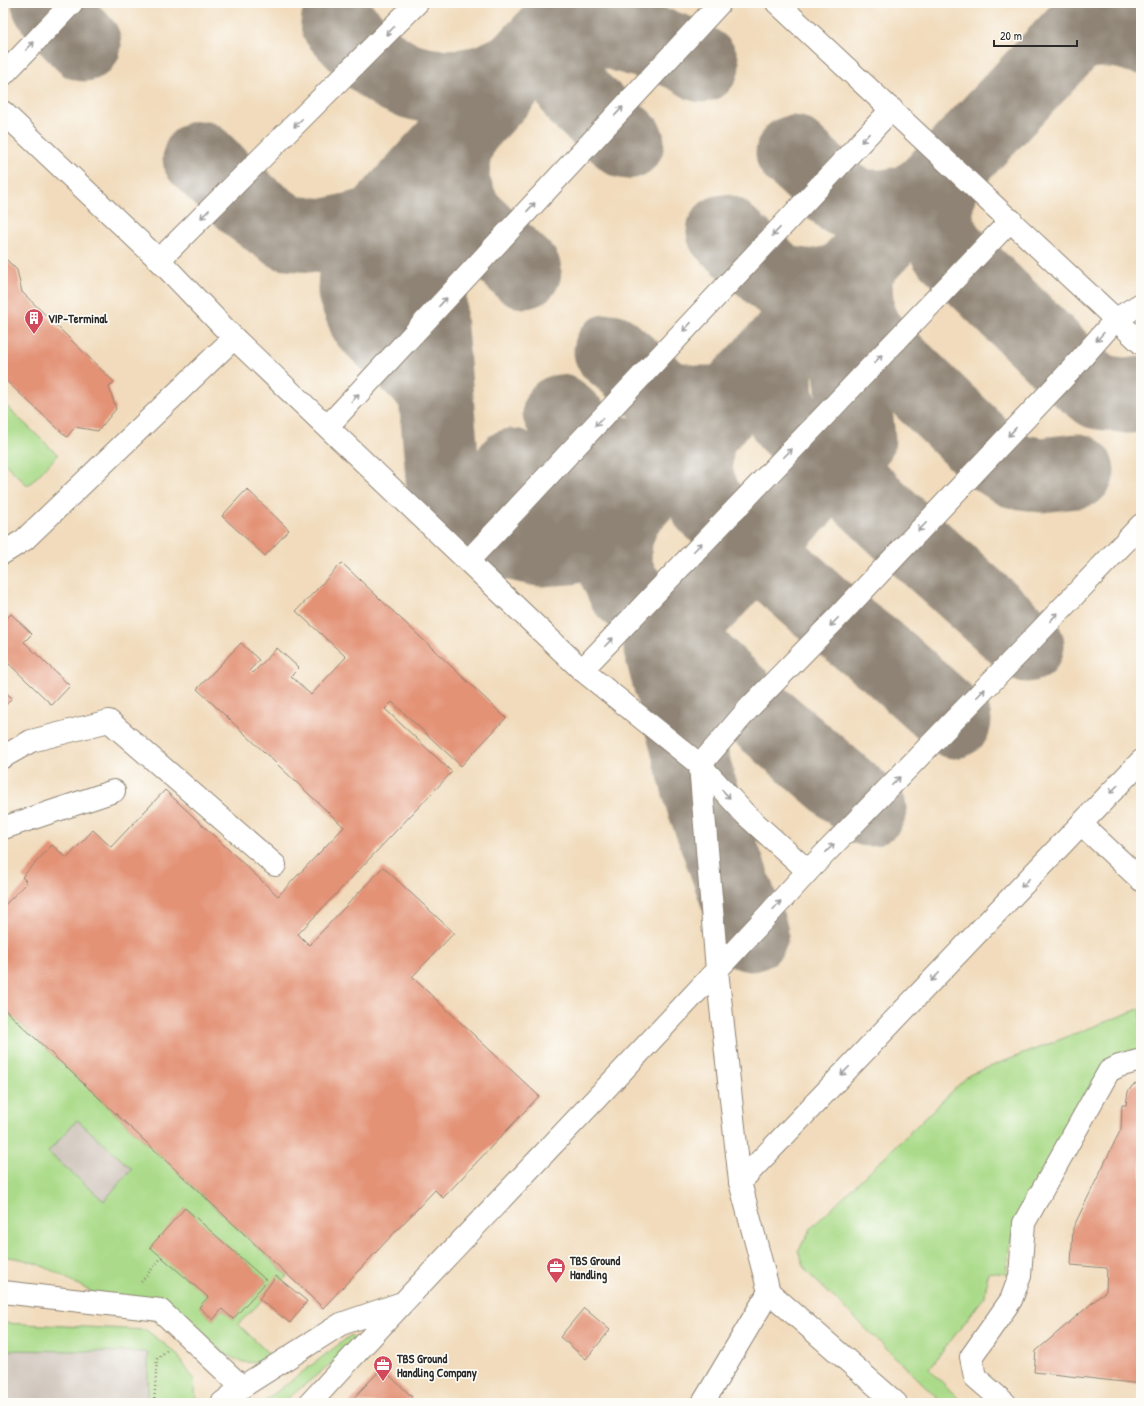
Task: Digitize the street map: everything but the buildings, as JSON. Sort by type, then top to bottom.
[{"type":"lane","points":[[3,75],[72,3]]},
{"type":"lane","points":[[159,260],[417,3]]},
{"type":"lane","points":[[328,426],[720,3]]},
{"type":"lane","points":[[778,3],[1141,343]]},
{"type":"lane","points":[[468,562],[892,109]]},
{"type":"lane","points":[[3,112],[159,260],[234,338],[328,426],[582,670],[700,765],[746,815],[808,871]]},
{"type":"lane","points":[[582,670],[1011,220]]},
{"type":"lane","points":[[896,1403],[769,1292],[740,1182],[717,970],[700,765],[750,707],[835,620],[1071,370],[1116,319],[1141,304]]},
{"type":"lane","points":[[3,553],[24,540],[234,338]]},
{"type":"lane","points":[[310,1403],[401,1304],[717,970],[808,871],[1141,525]]},
{"type":"lane","points":[[3,757],[30,741],[109,720],[275,865]]},
{"type":"lane","points":[[740,1182],[1141,761]]},
{"type":"lane","points":[[3,828],[114,791]]},
{"type":"lane","points":[[1081,824],[1141,880]]},
{"type":"lane","points":[[1005,1403],[975,1376],[971,1357],[1012,1300],[1020,1276],[1024,1223],[1109,1071],[1119,1066],[1141,1060]]},
{"type":"lane","points":[[3,1292],[160,1310],[242,1387]]},
{"type":"lane","points":[[703,1403],[769,1292]]},
{"type":"lane","points":[[222,1403],[242,1387],[341,1324],[401,1304]]},
{"type":"shaded area","points":[[77,1120],[133,1169],[104,1201],[48,1152]]},
{"type":"shaded area","points":[[3,1350],[148,1352],[148,1403],[3,1403]]},
{"type":"green space","points":[[3,403],[58,455],[28,486],[3,462]]},
{"type":"green space","points":[[3,1008],[288,1276],[238,1324],[269,1354],[265,1361],[247,1362],[235,1359],[209,1344],[112,1302],[41,1265],[16,1258],[3,1257]],"holes":[[[77,1120],[132,1169],[104,1201],[48,1152]],[[185,1208],[267,1281],[233,1319],[222,1309],[213,1320],[199,1307],[208,1297],[151,1247]]]},
{"type":"green space","points":[[1141,1008],[1141,1057],[1109,1071],[1021,1211],[1010,1243],[1006,1274],[988,1272],[985,1296],[929,1369],[963,1403],[943,1403],[807,1272],[798,1251],[812,1227],[969,1075]]},
{"type":"green space","points":[[3,1323],[146,1330],[176,1353],[194,1380],[196,1398],[194,1403],[148,1403],[148,1352],[3,1350]]},
{"type":"green space","points":[[351,1335],[358,1342],[282,1403],[262,1403]]},
{"type":"taxiway","points":[[49,3],[58,17],[84,44]]},
{"type":"taxiway","points":[[426,380],[367,322],[355,292],[357,250],[377,224],[401,197],[578,3]]},
{"type":"taxiway","points":[[594,3],[599,25],[625,36],[664,47],[690,57],[702,65]]},
{"type":"taxiway","points":[[577,5],[563,39],[563,73],[578,98],[627,142]]},
{"type":"taxiway","points":[[338,23],[375,61],[399,77],[421,84],[446,87],[470,85],[491,80],[520,66]]},
{"type":"taxiway","points":[[430,165],[429,317],[444,489],[507,542],[540,549],[569,547],[599,534],[624,513],[1077,32],[1109,30],[1125,32],[1141,37]]},
{"type":"taxiway","points":[[459,138],[453,154],[452,184],[465,215],[524,271]]},
{"type":"taxiway","points":[[793,153],[844,200],[865,207],[883,207],[908,203],[929,190]]},
{"type":"taxiway","points":[[200,158],[252,208],[287,233],[327,236],[377,224]]},
{"type":"taxiway","points":[[952,165],[936,196],[936,223],[946,247],[1071,370],[1099,392],[1129,396],[1141,394]]},
{"type":"taxiway","points":[[724,232],[780,282],[810,287],[842,281],[858,439],[661,648],[703,801],[751,934]]},
{"type":"taxiway","points":[[855,286],[857,315],[867,336],[990,455],[1015,471],[1041,475],[1077,471]]},
{"type":"taxiway","points":[[786,342],[775,372],[776,401],[788,423],[910,539],[1027,645]]},
{"type":"taxiway","points":[[611,351],[665,397],[693,403],[726,403]]},
{"type":"taxiway","points":[[560,412],[583,434],[595,443],[618,453],[637,456],[657,454],[685,447]]},
{"type":"taxiway","points":[[699,431],[695,461],[699,485],[707,505],[835,620],[889,662],[954,721]]},
{"type":"taxiway","points":[[512,466],[549,498],[570,509],[581,513],[593,514],[624,513]]},
{"type":"taxiway","points":[[624,513],[615,539],[614,566],[625,590],[750,707],[869,809]]},
{"type":"place","name":"VIP-Terminal","points":[[34,335]]},
{"type":"place","name":"TBS Ground Handling","points":[[556,1284]]},
{"type":"place","name":"TBS Ground Handling Company","points":[[383,1382]]}]
